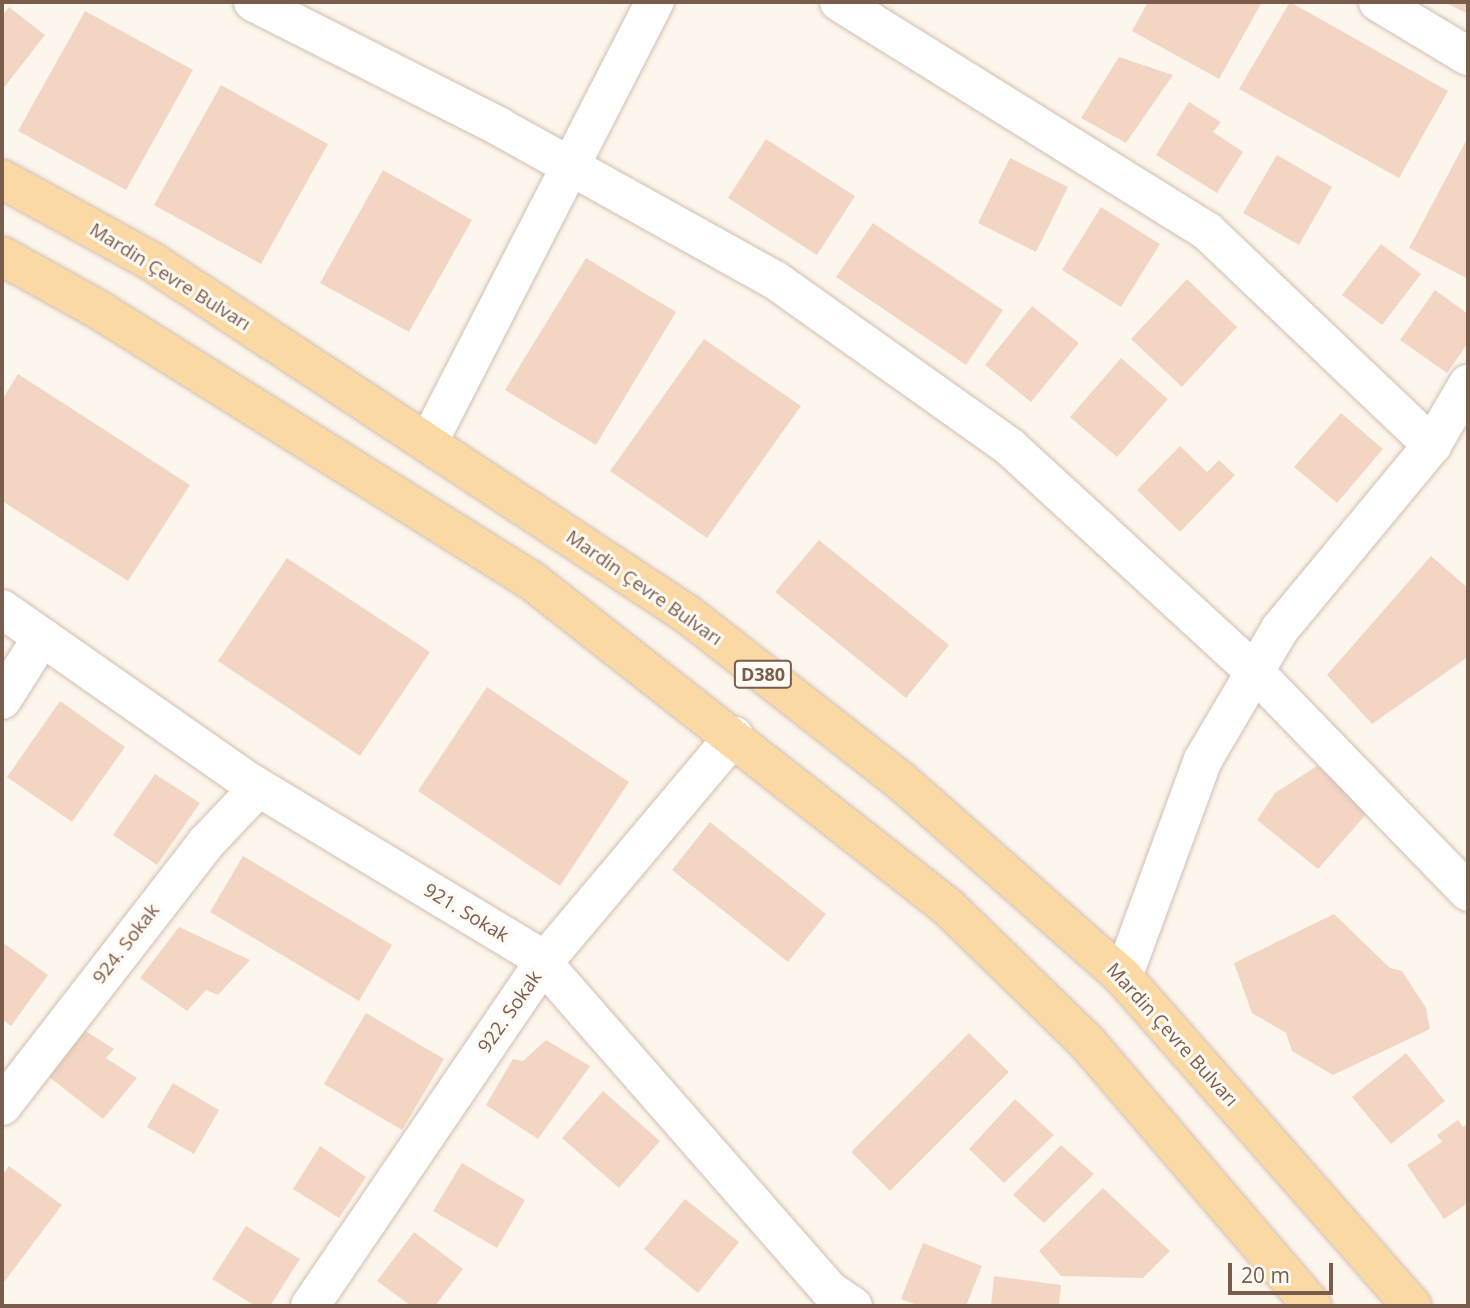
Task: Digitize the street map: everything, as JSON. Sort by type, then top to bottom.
[{"type":"main road","name":"Mardin Çevre Bulvarı","points":[[2,179],[152,261],[687,614],[901,781],[1123,976],[1412,1306]]},
{"type":"main road","points":[[2,256],[111,317],[532,581],[734,736],[948,907],[1086,1041],[1312,1306]]},
{"type":"street","points":[[253,2],[573,168],[775,280],[1010,447],[1255,672],[1468,892]]},
{"type":"street","points":[[428,443],[573,168],[655,2]]},
{"type":"street","points":[[839,2],[1208,231],[1432,445]]},
{"type":"street","points":[[1378,2],[1468,57]]},
{"type":"street","points":[[1123,976],[1203,760],[1280,629],[1432,445],[1468,384]]},
{"type":"street","name":"921. Sokak","points":[[2,609],[258,788],[543,963],[844,1304]]},
{"type":"street","points":[[2,700],[42,637]]},
{"type":"street","name":"922. Sokak","points":[[310,1306],[543,963],[734,736]]},
{"type":"street","name":"924. Sokak","points":[[2,1106],[206,843],[258,788]]},
{"type":"building","points":[[1148,2],[1262,2],[1219,79],[1132,31]]},
{"type":"building","points":[[1290,2],[1448,91],[1399,178],[1239,89]]},
{"type":"building","points":[[1444,2],[1468,2],[1468,14]]},
{"type":"building","points":[[9,7],[45,35],[2,90],[2,16]]},
{"type":"building","points":[[85,11],[193,70],[126,190],[18,131]]},
{"type":"building","points":[[1119,57],[1173,75],[1126,143],[1081,118]]},
{"type":"building","points":[[221,85],[328,144],[261,264],[154,205]]},
{"type":"building","points":[[1189,102],[1221,122],[1213,132],[1243,152],[1217,193],[1156,155]]},
{"type":"building","points":[[1468,137],[1468,279],[1409,248]]},
{"type":"building","points":[[766,139],[855,196],[817,255],[728,198]]},
{"type":"building","points":[[1277,155],[1332,187],[1299,245],[1243,213]]},
{"type":"building","points":[[1010,158],[1068,187],[1036,252],[978,223]]},
{"type":"building","points":[[383,170],[472,220],[409,332],[320,283]]},
{"type":"building","points":[[1101,207],[1160,244],[1121,307],[1062,270]]},
{"type":"building","points":[[873,223],[1003,310],[966,365],[836,277]]},
{"type":"building","points":[[1381,244],[1421,274],[1382,325],[1342,295]]},
{"type":"building","points":[[586,258],[676,312],[596,445],[505,390]]},
{"type":"building","points":[[1187,279],[1237,327],[1182,387],[1131,339]]},
{"type":"building","points":[[1435,290],[1468,314],[1468,343],[1447,373],[1400,340]]},
{"type":"building","points":[[1032,306],[1079,343],[1031,402],[985,365]]},
{"type":"building","points":[[704,339],[801,406],[707,538],[610,471]]},
{"type":"building","points":[[1121,358],[1168,399],[1117,457],[1070,417]]},
{"type":"building","points":[[18,374],[190,485],[128,581],[2,501],[2,400]]},
{"type":"building","points":[[1341,413],[1383,449],[1337,503],[1294,467]]},
{"type":"building","points":[[1180,446],[1207,472],[1219,460],[1235,475],[1180,532],[1137,490]]},
{"type":"building","points":[[819,540],[949,645],[906,698],[775,592]]},
{"type":"building","points":[[1431,556],[1468,588],[1468,657],[1372,724],[1327,675]]},
{"type":"building","points":[[287,558],[430,652],[360,756],[218,661]]},
{"type":"building","points":[[487,687],[629,782],[560,886],[418,791]]},
{"type":"building","points":[[60,701],[125,747],[72,822],[7,777]]},
{"type":"building","points":[[1317,766],[1370,810],[1318,869],[1257,820],[1275,793]]},
{"type":"building","points":[[155,774],[200,803],[157,865],[113,835]]},
{"type":"building","points":[[710,822],[826,914],[788,962],[672,870]]},
{"type":"building","points":[[243,856],[392,945],[359,1001],[210,912]]},
{"type":"building","points":[[1334,914],[1390,968],[1402,971],[1426,1008],[1430,1029],[1333,1075],[1292,1051],[1286,1033],[1252,1013],[1234,963]]},
{"type":"building","points":[[179,927],[250,960],[218,995],[206,990],[187,1011],[140,978]]},
{"type":"building","points":[[2,942],[48,975],[11,1026],[2,1019]]},
{"type":"building","points":[[366,1013],[444,1059],[402,1130],[324,1084]]},
{"type":"building","points":[[84,1030],[114,1049],[106,1058],[137,1078],[103,1119],[49,1077]]},
{"type":"building","points":[[969,1033],[1009,1072],[890,1191],[851,1152]]},
{"type":"building","points":[[546,1040],[590,1066],[538,1139],[486,1105],[513,1059],[523,1061]]},
{"type":"building","points":[[1406,1053],[1445,1101],[1391,1144],[1352,1097]]},
{"type":"building","points":[[173,1083],[219,1110],[194,1154],[147,1127]]},
{"type":"building","points":[[603,1091],[660,1141],[619,1188],[562,1138]]},
{"type":"building","points":[[1015,1099],[1054,1135],[1004,1183],[969,1149]]},
{"type":"building","points":[[1458,1120],[1463,1127],[1468,1124],[1468,1203],[1444,1219],[1407,1165],[1442,1142],[1437,1135]]},
{"type":"building","points":[[1061,1145],[1094,1174],[1044,1223],[1013,1195]]},
{"type":"building","points":[[320,1146],[366,1177],[339,1218],[293,1189]]},
{"type":"building","points":[[462,1163],[525,1200],[497,1248],[433,1211]]},
{"type":"building","points":[[9,1166],[62,1205],[2,1285],[2,1176]]},
{"type":"building","points":[[1103,1188],[1170,1251],[1143,1278],[1061,1276],[1039,1251]]},
{"type":"building","points":[[685,1199],[739,1242],[698,1293],[644,1249]]},
{"type":"building","points":[[246,1226],[300,1259],[270,1306],[255,1306],[212,1279]]},
{"type":"building","points":[[414,1232],[463,1269],[435,1306],[411,1306],[377,1281]]},
{"type":"building","points":[[923,1243],[982,1266],[966,1306],[920,1306],[901,1299]]},
{"type":"building","points":[[994,1276],[1061,1285],[1059,1306],[991,1306]]}]
